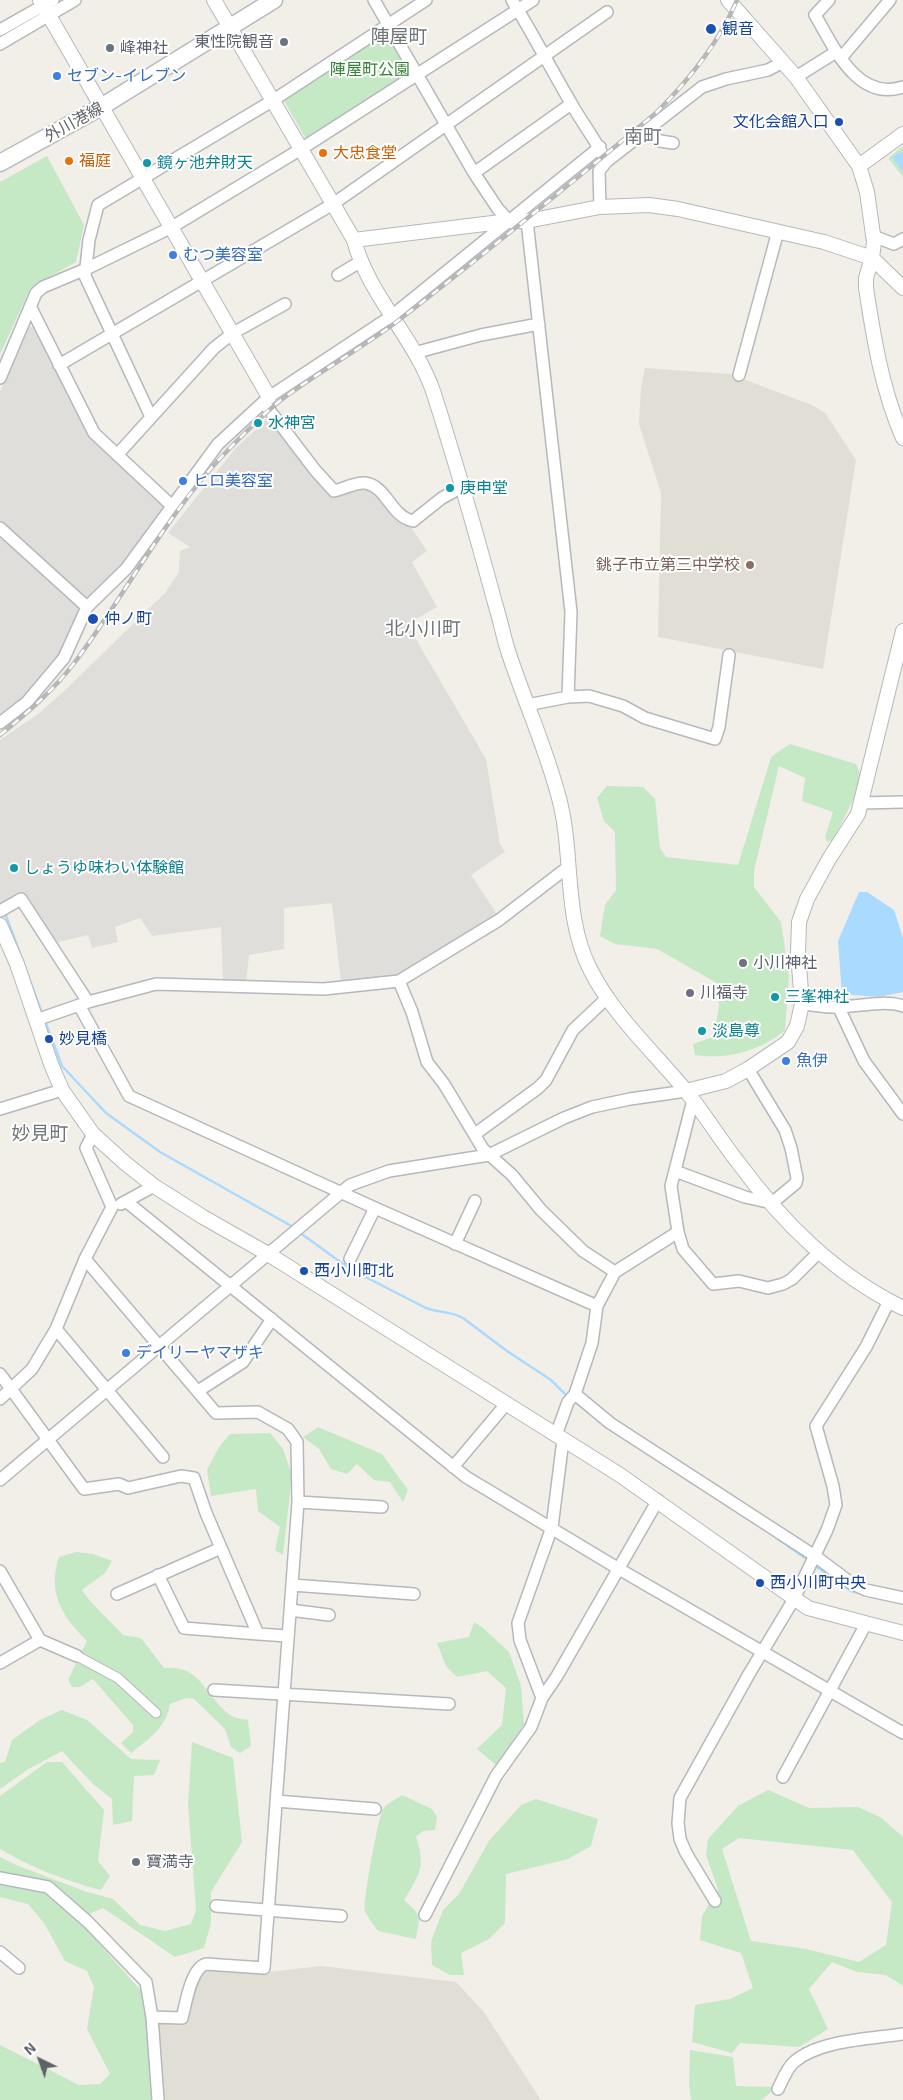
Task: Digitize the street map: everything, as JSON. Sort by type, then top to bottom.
[{"type":"main road","name":"外川港線","points":[[0,162],[101,107],[274,0]]},
{"type":"street","points":[[0,30],[46,5],[75,0]]},
{"type":"street","points":[[214,0],[354,240],[360,262],[428,377],[462,487],[508,650],[559,796],[567,831],[572,904],[580,945],[589,968],[627,1024],[690,1096],[738,1164],[772,1204],[818,1253],[837,1269],[903,1308]]},
{"type":"street","points":[[374,0],[474,173],[498,209],[509,220]]},
{"type":"street","points":[[151,417],[85,276],[90,240],[98,205],[272,101],[426,0]]},
{"type":"street","points":[[0,378],[36,293],[43,287],[86,269],[172,227],[301,149],[418,74],[515,4],[533,0]]},
{"type":"street","points":[[728,0],[796,77],[859,166],[867,192],[874,236],[872,258],[866,278],[867,297],[883,381],[891,410],[903,438]]},
{"type":"street","points":[[829,0],[815,15],[839,55],[859,80],[884,90],[903,87]]},
{"type":"street","points":[[796,77],[839,55],[890,0]]},
{"type":"street","points":[[515,4],[546,56],[571,104],[600,147],[606,162]]},
{"type":"street","points":[[0,44],[46,5]]},
{"type":"street","points":[[46,5],[101,107],[233,333],[266,400],[315,470],[334,491],[363,482],[376,487],[403,519],[413,521],[442,498],[462,487]]},
{"type":"street","points":[[59,365],[333,204],[607,12]]},
{"type":"street","points":[[600,206],[599,171],[606,162],[647,132],[702,87],[726,79],[768,70],[783,62]]},
{"type":"street","points":[[474,173],[571,104]]},
{"type":"street","points":[[647,132],[660,141],[673,143]]},
{"type":"street","points":[[859,166],[903,134]]},
{"type":"street","points":[[0,723],[27,702],[64,658],[86,607],[126,569],[144,547],[218,444],[266,400],[393,315],[600,147]]},
{"type":"street","points":[[354,240],[509,220],[527,221],[600,206],[649,205],[678,209],[824,242],[872,258],[903,288]]},
{"type":"street","points":[[527,221],[571,612],[568,696]]},
{"type":"street","points":[[739,375],[778,231]]},
{"type":"street","points":[[874,236],[894,244],[903,239]]},
{"type":"street","points":[[338,275],[360,262]]},
{"type":"street","points":[[117,455],[214,348],[233,333],[284,304]]},
{"type":"street","points":[[31,308],[94,433],[172,506]]},
{"type":"street","points":[[414,353],[482,335],[539,324]]},
{"type":"street","points":[[0,528],[86,607]]},
{"type":"street","points":[[0,1480],[340,1192],[362,1180],[389,1171],[489,1155],[564,1118],[592,1107],[630,1099],[690,1096],[726,1081],[748,1069],[788,1042],[797,1026],[802,1004],[798,954],[799,922],[807,899],[829,859],[858,814],[903,631]]},
{"type":"street","points":[[528,705],[568,696],[589,696],[622,706],[644,718],[715,739],[719,727],[729,655]]},
{"type":"street","points":[[861,803],[903,802]]},
{"type":"street","points":[[36,1020],[83,1003],[156,984],[324,989],[399,982],[499,920],[568,867]]},
{"type":"street","points":[[0,911],[21,899],[83,1003],[129,1096],[455,1244],[597,1306]]},
{"type":"street","points":[[0,924],[17,964],[50,1064],[62,1090],[93,1134],[154,1186],[268,1254],[658,1500],[808,1608],[903,1633]]},
{"type":"street","points":[[399,982],[412,1012],[427,1062],[483,1149],[512,1175],[541,1210],[584,1251],[615,1272]]},
{"type":"street","points":[[475,1134],[542,1084],[573,1030],[608,998]]},
{"type":"street","points":[[802,1004],[839,1008],[860,1005],[897,1004],[903,1006]]},
{"type":"street","points":[[839,1008],[864,1060],[903,1114]]},
{"type":"street","points":[[748,1069],[785,1130],[797,1178],[796,1183],[772,1204]]},
{"type":"street","points":[[0,1109],[62,1090]]},
{"type":"street","points":[[690,1096],[671,1186],[678,1232],[684,1249],[712,1284],[739,1281],[768,1288],[783,1284],[792,1279],[818,1253]]},
{"type":"street","points":[[93,1134],[86,1148],[112,1207]]},
{"type":"street","points":[[675,1171],[744,1197],[772,1204]]},
{"type":"street","points":[[0,1399],[32,1369],[56,1329],[85,1259],[112,1207],[127,1202],[154,1186]]},
{"type":"street","points":[[455,1244],[475,1201]]},
{"type":"street","points":[[127,1202],[466,1477],[619,1569],[903,1733]]},
{"type":"street","points":[[350,1259],[375,1208]]},
{"type":"street","points":[[542,1698],[520,1640],[518,1623],[552,1527],[559,1438],[568,1402],[575,1394],[592,1344],[597,1306],[615,1272],[678,1232]]},
{"type":"street","points":[[85,1259],[216,1413],[258,1412],[288,1429],[297,1442],[298,1502],[264,1968],[206,1964],[200,1966],[194,1974],[182,2018],[152,2017]]},
{"type":"street","points":[[715,1901],[680,1840],[678,1823],[680,1798],[762,1651],[794,1599],[827,1530],[836,1505],[833,1486],[816,1426],[866,1347],[889,1301]]},
{"type":"street","points":[[198,1391],[243,1362],[272,1319]]},
{"type":"street","points":[[56,1329],[163,1457]]},
{"type":"street","points":[[0,1374],[84,1489],[119,1484],[128,1488],[180,1476],[194,1478],[206,1513],[258,1634]]},
{"type":"street","points":[[575,1394],[610,1423],[815,1556],[851,1583],[866,1590],[903,1598]]},
{"type":"street","points":[[453,1466],[507,1404]]},
{"type":"street","points":[[425,1915],[496,1776],[531,1727],[542,1698],[557,1676],[658,1500]]},
{"type":"street","points":[[298,1502],[382,1507]]},
{"type":"street","points":[[117,1594],[221,1548]]},
{"type":"street","points":[[0,1571],[40,1640],[77,1656],[118,1678],[156,1714]]},
{"type":"street","points":[[158,1575],[184,1628],[288,1636]]},
{"type":"street","points":[[292,1585],[414,1594]]},
{"type":"street","points":[[290,1610],[329,1616]]},
{"type":"street","points":[[783,1777],[866,1624]]},
{"type":"street","points":[[0,1663],[40,1640]]},
{"type":"street","points":[[214,1690],[449,1704]]},
{"type":"street","points":[[276,1800],[375,1809]]},
{"type":"street","points":[[0,1878],[48,1886],[84,1918],[146,1982],[152,2017],[158,2100]]},
{"type":"street","points":[[216,1906],[341,1916]]},
{"type":"street","points":[[0,1952],[20,1968]]},
{"type":"street","points":[[778,2089],[792,2063],[805,2055],[826,2046],[903,2034]]},
{"type":"shaded area","points":[[25,327],[34,327],[91,437],[163,506],[164,511],[142,544],[88,600],[84,600],[0,522],[0,392]]},
{"type":"shaded area","name":"銚子市立第三中学校","points":[[645,368],[730,374],[812,405],[825,413],[856,460],[823,669],[658,637],[661,493],[639,424],[641,387]]},
{"type":"shaded area","points":[[268,418],[329,494],[363,487],[376,491],[399,522],[409,524],[427,551],[412,562],[437,607],[407,624],[486,759],[500,844],[505,852],[471,875],[497,914],[396,976],[341,983],[332,903],[284,908],[284,949],[249,955],[246,985],[223,983],[221,927],[152,936],[140,918],[115,927],[118,942],[92,948],[88,935],[54,943],[23,895],[0,906],[0,740],[38,714],[61,694],[165,593],[179,572],[180,551],[190,547],[168,533],[235,449]]},
{"type":"shaded area","points":[[0,538],[17,549],[80,607],[80,611],[62,652],[28,693],[0,717]]},
{"type":"shaded area","points":[[321,1966],[456,1982],[483,2011],[541,2100],[162,2100],[156,2023],[159,2021],[185,2022],[197,1977],[204,1969],[269,1972]]},
{"type":"green space","name":"陣屋町公園","points":[[383,34],[388,35],[409,69],[406,74],[306,139],[283,99]]},
{"type":"green space","points":[[903,146],[903,177],[888,158]]},
{"type":"green space","points":[[47,156],[84,225],[76,262],[30,289],[0,354],[0,182]]},
{"type":"green space","points":[[790,744],[856,764],[863,780],[833,840],[827,842],[825,837],[833,812],[802,801],[805,778],[779,766],[754,871],[754,887],[781,922],[789,976],[785,1030],[765,1043],[743,1052],[718,1056],[695,1055],[693,1044],[713,1037],[719,1007],[717,983],[657,949],[615,944],[600,936],[605,905],[616,890],[615,832],[604,821],[597,798],[607,786],[643,787],[655,799],[660,848],[666,857],[738,865],[772,756]]},
{"type":"green space","points":[[318,1427],[382,1454],[408,1490],[403,1502],[390,1482],[374,1480],[357,1464],[347,1474],[331,1469],[319,1449],[303,1437]]},
{"type":"green space","points":[[270,1433],[283,1449],[292,1475],[283,1555],[275,1550],[280,1527],[258,1511],[256,1489],[211,1496],[207,1470],[219,1447],[230,1434]]},
{"type":"green space","points":[[76,1552],[93,1554],[112,1561],[105,1573],[82,1590],[91,1602],[123,1635],[141,1638],[164,1668],[176,1668],[186,1671],[201,1683],[229,1714],[248,1720],[251,1746],[240,1753],[231,1747],[225,1729],[194,1699],[186,1698],[170,1704],[161,1726],[150,1738],[131,1753],[121,1743],[133,1732],[133,1725],[93,1679],[80,1687],[72,1687],[68,1680],[87,1641],[64,1613],[56,1593],[55,1582],[59,1557]]},
{"type":"green space","points":[[474,1622],[509,1652],[521,1686],[524,1724],[496,1765],[477,1749],[502,1725],[506,1688],[487,1671],[457,1677],[446,1666],[437,1643],[469,1637]]},
{"type":"green space","points":[[62,1710],[87,1720],[131,1759],[160,1760],[154,1775],[134,1776],[132,1821],[113,1825],[112,1799],[93,1784],[62,1751],[27,1770],[0,1789],[0,1763],[5,1762],[12,1740],[40,1720]]},
{"type":"green space","points":[[192,1742],[233,1758],[242,1842],[211,1892],[211,1923],[204,1948],[175,1957],[103,1908],[91,1913],[85,1928],[143,1993],[153,2100],[0,2100],[0,2045],[79,2085],[100,2084],[110,2074],[87,2029],[94,1987],[87,1971],[65,1961],[44,1923],[28,1904],[0,1897],[0,1857],[84,1891],[113,1899],[140,1925],[165,1931],[191,1924],[196,1910],[188,1804]]},
{"type":"green space","points":[[47,1762],[62,1762],[104,1810],[98,1861],[110,1876],[101,1890],[49,1873],[0,1849],[0,1796]]},
{"type":"green space","points":[[768,1790],[809,1808],[858,1807],[880,1817],[903,1837],[903,1986],[886,1975],[857,1972],[832,1962],[809,1989],[828,2029],[799,2047],[740,2043],[732,2053],[692,2042],[695,2005],[730,1999],[753,1988],[741,1953],[700,1940],[702,1916],[718,1889],[706,1855],[708,1839],[738,1806]],"holes":[[[739,1838],[853,1850],[892,1902],[886,1945],[859,1962],[806,1949],[751,1941],[722,1849]]]},
{"type":"green space","points":[[402,1795],[432,1809],[437,1817],[435,1830],[423,1831],[416,1837],[421,1856],[420,1870],[404,1900],[419,1917],[416,1939],[378,1931],[365,1911],[368,1877],[381,1815],[383,1809],[389,1803]]},
{"type":"green space","points":[[536,1799],[598,1819],[591,1846],[568,1859],[506,1874],[505,1923],[489,1939],[461,1953],[464,1975],[450,1975],[432,1965],[431,1942],[443,1910],[459,1894],[489,1841],[521,1805]]},
{"type":"green space","points":[[690,2050],[733,2057],[736,2086],[776,2087],[762,2100],[691,2100],[689,2084]]},
{"type":"water","points":[[903,151],[903,172],[892,157]]},
{"type":"water","points":[[859,892],[867,892],[894,910],[903,938],[903,992],[878,997],[842,994],[838,941]]},
{"type":"waterway","points":[[5,913],[42,1013]]},
{"type":"waterway","points":[[45,1021],[62,1066],[106,1113],[160,1152],[295,1228]]},
{"type":"waterway","points":[[299,1232],[350,1269],[426,1308],[454,1314],[463,1318],[507,1351],[551,1380],[568,1397]]},
{"type":"waterway","points":[[573,1400],[588,1412]]},
{"type":"waterway","points":[[778,1539],[808,1560]]},
{"type":"waterway","points":[[814,1565],[851,1591],[863,1594]]},
{"type":"railway","points":[[0,735],[40,701],[67,672],[188,497],[209,471],[244,434],[285,397],[385,330],[432,295],[656,113],[702,60],[730,16],[737,0]]},
{"type":"place","name":"観音","points":[[711,29]]},
{"type":"place","name":"東性院観音","points":[[284,42]]},
{"type":"place","name":"峰神社","points":[[110,48]]},
{"type":"place","name":"セブン-イレブン","points":[[57,76]]},
{"type":"place","name":"文化会館入口","points":[[839,122]]},
{"type":"place","name":"大忠食堂","points":[[323,153]]},
{"type":"place","name":"福庭","points":[[69,161]]},
{"type":"place","name":"鏡ヶ池弁財天","points":[[147,163]]},
{"type":"place","name":"むつ美容室","points":[[173,255]]},
{"type":"place","name":"水神宮","points":[[258,423]]},
{"type":"place","name":"ヒロ美容室","points":[[183,481]]},
{"type":"place","name":"庚申堂","points":[[450,488]]},
{"type":"place","name":"銚子市立第三中学校","points":[[750,565]]},
{"type":"place","name":"仲ノ町","points":[[93,619]]},
{"type":"place","name":"しょうゆ味わい体験館","points":[[14,868]]},
{"type":"place","name":"小川神社","points":[[743,963]]},
{"type":"place","name":"川福寺","points":[[690,993]]},
{"type":"place","name":"三峯神社","points":[[775,997]]},
{"type":"place","name":"淡島尊","points":[[702,1031]]},
{"type":"place","name":"妙見橋","points":[[49,1039]]},
{"type":"place","name":"魚伊","points":[[786,1061]]},
{"type":"place","name":"西小川町北","points":[[304,1271]]},
{"type":"place","name":"デイリーヤマザキ","points":[[126,1353]]},
{"type":"place","name":"西小川町中央","points":[[760,1583]]},
{"type":"place","name":"寶満寺","points":[[136,1862]]},
{"type":"district","name":"陣屋町","points":[[399,37]]},
{"type":"district","name":"南町","points":[[643,137]]},
{"type":"district","name":"北小川町","points":[[423,629]]},
{"type":"district","name":"妙見町","points":[[40,1134]]}]
